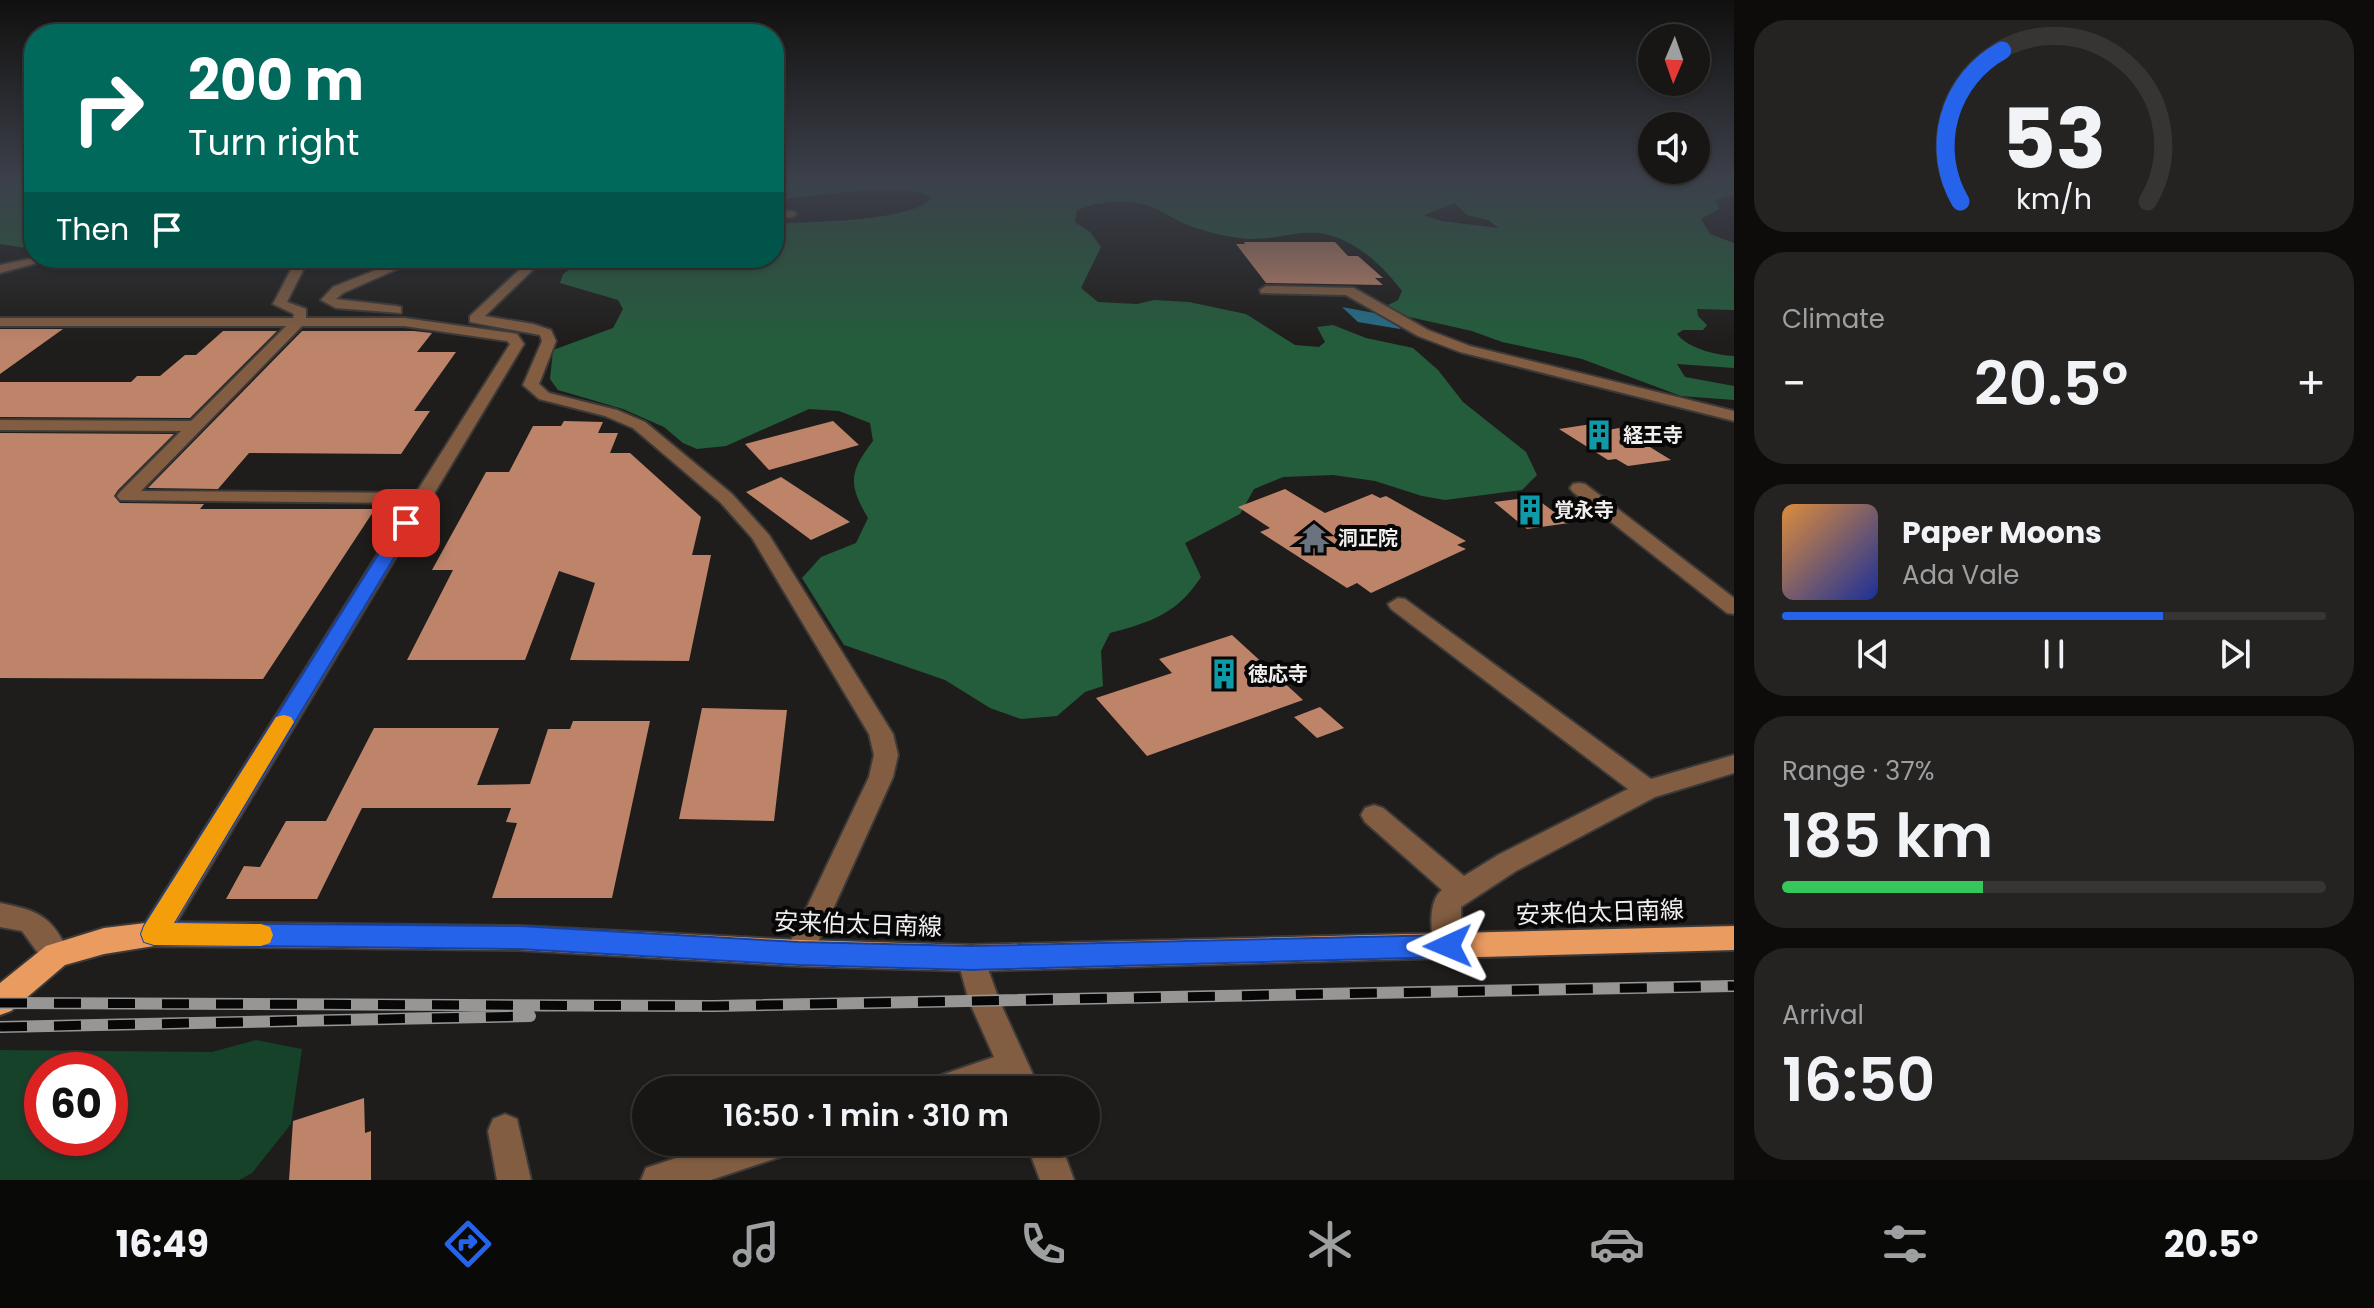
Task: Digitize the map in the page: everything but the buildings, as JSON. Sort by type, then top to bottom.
[{"type":"main road","name":"安来伯太日南線","points":[[0,1001],[29,974],[56,955],[104,941],[154,934],[519,938],[799,953],[971,958],[1734,938]]},
{"type":"street","points":[[0,269],[24,264]]},
{"type":"street","points":[[298,268],[280,304],[301,312],[299,321],[126,496],[422,498]]},
{"type":"street","points":[[392,268],[338,290],[327,300],[336,304],[475,319],[546,333],[549,341],[531,385],[534,390],[544,396],[611,413],[639,425],[726,498],[760,535],[881,734],[886,755],[881,777],[799,953]]},
{"type":"street","points":[[475,319],[527,268]]},
{"type":"street","points":[[1266,290],[1349,291],[1423,333],[1465,349],[1734,416]]},
{"type":"street","points":[[0,322],[404,322],[512,337],[517,344],[154,934]]},
{"type":"street","points":[[0,425],[195,426]]},
{"type":"street","points":[[1579,488],[1734,608]]},
{"type":"street","points":[[1398,604],[1647,790]]},
{"type":"street","points":[[1448,946],[1447,901],[1507,863],[1647,790],[1734,764]]},
{"type":"street","points":[[1374,815],[1463,891]]},
{"type":"street","points":[[0,915],[31,921],[56,955]]},
{"type":"street","points":[[971,958],[984,1001],[1018,1076]]},
{"type":"street","points":[[505,1131],[514,1180]]},
{"type":"street","points":[[658,1180],[733,1156]]},
{"type":"street","points":[[1048,1156],[1057,1180]]},
{"type":"green space","points":[[0,233],[24,233],[24,248],[0,244]]},
{"type":"green space","points":[[784,233],[1091,233],[1101,247],[1081,288],[1098,302],[1189,302],[1246,314],[1295,345],[1319,347],[1325,342],[1317,327],[1333,325],[1366,338],[1413,348],[1438,370],[1463,402],[1526,452],[1537,475],[1522,490],[1445,500],[1375,481],[1333,475],[1283,477],[1254,489],[1240,514],[1185,543],[1201,577],[1182,600],[1162,615],[1110,633],[1101,651],[1103,686],[1085,692],[1057,716],[1021,719],[990,708],[945,680],[844,645],[802,578],[821,557],[856,543],[868,518],[857,496],[854,478],[859,461],[873,441],[870,423],[839,411],[809,409],[726,446],[697,449],[683,443],[664,427],[623,409],[558,390],[550,379],[553,350],[613,328],[623,309],[618,300],[560,283],[563,274],[572,268],[784,268]]},
{"type":"green space","points":[[1213,233],[1305,233],[1263,239]]},
{"type":"green space","points":[[1316,233],[1709,233],[1734,243],[1734,310],[1697,309],[1698,316],[1707,325],[1703,330],[1683,330],[1677,334],[1711,353],[1734,356],[1734,368],[1677,364],[1685,377],[1734,386],[1734,400],[1681,396],[1582,359],[1396,314],[1388,305],[1398,300],[1402,291],[1368,256],[1337,237]]},
{"type":"green space","points":[[256,1040],[302,1049],[291,1124],[252,1173],[239,1180],[0,1180],[0,1050],[212,1052]]},
{"type":"water","points":[[1342,307],[1380,314],[1401,326],[1400,329],[1358,322]]},
{"type":"railway","points":[[0,1003],[714,1006],[1734,986]]},
{"type":"railway","points":[[0,1027],[530,1016]]},
{"type":"slow traffic","points":[[261,935],[154,934],[284,722]]},
{"type":"place","name":"経王寺","points":[[1599,435]]},
{"type":"place","name":"覚永寺","points":[[1530,510]]},
{"type":"place","name":"洞正院","points":[[1314,538]]},
{"type":"place","name":"徳応寺","points":[[1224,674]]},
{"type":"route","points":[[406,523],[154,934],[519,938],[799,953],[971,958],[1448,946]]}]
